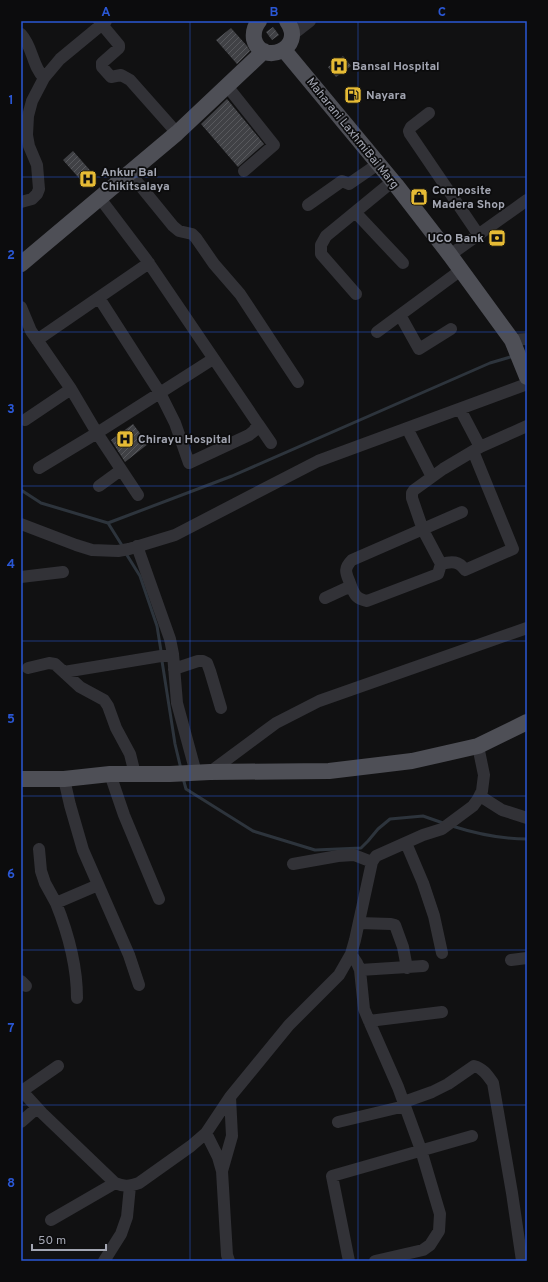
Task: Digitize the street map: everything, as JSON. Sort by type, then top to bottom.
[{"type":"main road","points":[[259,21],[255,27],[254,38],[256,43],[264,51],[274,53],[284,50],[291,41],[289,28]]},
{"type":"main road","name":"Maharani LaxhmiBai Marg","points":[[284,50],[392,181],[518,342],[526,378]]},
{"type":"main road","points":[[21,264],[177,133],[264,51]]},
{"type":"main road","points":[[21,779],[64,779],[110,774],[329,771],[412,761],[478,746],[527,722]]},
{"type":"street","points":[[289,28],[310,21]]},
{"type":"street","points":[[21,202],[32,199],[37,194],[39,189],[37,165],[29,146],[27,135],[28,116],[32,101],[44,78],[60,59],[103,22],[119,45],[119,48],[102,63],[102,67],[111,78],[121,75],[130,80],[177,133]]},
{"type":"street","points":[[21,34],[30,50],[39,72],[44,78]]},
{"type":"street","points":[[227,86],[274,145],[244,171]]},
{"type":"street","points":[[428,113],[411,127],[409,131],[410,134],[478,234]]},
{"type":"street","points":[[308,205],[342,181],[349,184],[378,164]]},
{"type":"street","points":[[129,172],[173,226],[179,231],[192,234],[196,238],[214,264],[240,294],[298,382]]},
{"type":"street","points":[[356,294],[321,254],[321,246],[326,236],[392,181]]},
{"type":"street","points":[[99,197],[149,263],[271,443]]},
{"type":"street","points":[[450,255],[527,200]]},
{"type":"street","points":[[355,212],[403,263]]},
{"type":"street","points":[[37,340],[149,263]]},
{"type":"street","points":[[377,332],[461,270]]},
{"type":"street","points":[[99,298],[160,393],[175,423],[190,463],[249,435],[254,431],[258,424]]},
{"type":"street","points":[[21,307],[28,326],[71,389],[97,433],[138,495]]},
{"type":"street","points":[[400,315],[419,349],[451,329]]},
{"type":"street","points":[[39,468],[213,359]]},
{"type":"street","points":[[21,524],[92,550],[128,549],[175,535],[318,461],[460,409],[526,378]]},
{"type":"street","points":[[25,420],[71,389]]},
{"type":"street","points":[[441,564],[454,561],[462,565],[465,570],[513,549],[460,409]]},
{"type":"street","points":[[462,512],[423,530],[352,560],[347,565],[345,570],[355,595],[360,600],[367,601],[438,574],[441,564],[423,530],[412,498],[412,493],[443,469],[476,449],[527,426]]},
{"type":"street","points":[[408,428],[432,477]]},
{"type":"street","points":[[99,486],[121,470]]},
{"type":"street","points":[[128,549],[170,639],[173,654],[177,703],[198,772],[276,723],[319,701],[527,628]]},
{"type":"street","points":[[21,577],[63,572]]},
{"type":"street","points":[[325,598],[352,586]]},
{"type":"street","points":[[64,672],[173,654]]},
{"type":"street","points":[[174,669],[198,661],[207,663],[221,708]]},
{"type":"street","points":[[28,668],[49,663],[55,664],[85,691],[104,700],[108,706],[116,728],[130,754],[136,774]]},
{"type":"street","points":[[58,1066],[23,1095],[115,1183],[130,1186],[139,1183],[191,1146],[206,1133],[230,1098],[289,1025],[339,975],[351,954],[372,862],[376,856],[428,833],[438,831],[473,806],[482,791],[484,775],[478,746]]},
{"type":"street","points":[[110,774],[124,815],[159,899]]},
{"type":"street","points":[[64,779],[82,850],[129,955],[139,985]]},
{"type":"street","points":[[480,796],[502,810],[527,818]]},
{"type":"street","points":[[406,843],[434,916],[442,953]]},
{"type":"street","points":[[39,849],[41,871],[45,883],[65,924],[72,948],[77,998]]},
{"type":"street","points":[[293,864],[338,856],[354,855],[372,862]]},
{"type":"street","points":[[56,903],[98,885]]},
{"type":"street","points":[[359,923],[395,925],[403,947],[407,968]]},
{"type":"street","points":[[351,954],[360,970],[364,1009],[398,1087],[421,1150],[440,1214],[440,1231],[430,1245],[423,1250],[375,1261]]},
{"type":"street","points":[[511,960],[527,958]]},
{"type":"street","points":[[360,970],[423,966]]},
{"type":"street","points":[[369,1022],[442,1012]]},
{"type":"street","points":[[338,1122],[404,1104],[448,1084],[474,1066],[479,1067],[486,1073],[493,1083],[522,1261]]},
{"type":"street","points":[[222,1171],[232,1136],[230,1098]]},
{"type":"street","points":[[21,1122],[37,1108]]},
{"type":"street","points":[[206,1133],[218,1157],[222,1171],[227,1255],[229,1261]]},
{"type":"street","points":[[349,1261],[332,1176],[472,1136]]},
{"type":"street","points":[[51,1220],[115,1183]]},
{"type":"street","points":[[104,1261],[121,1234],[127,1217],[130,1186]]},
{"type":"building","points":[[273,27],[279,35],[272,40],[266,32]]},
{"type":"building","points":[[231,28],[250,51],[237,64],[216,40]]},
{"type":"building","points":[[343,56],[351,66],[336,77],[328,67]]},
{"type":"building","points":[[227,99],[264,144],[238,167],[201,124]]},
{"type":"building","points":[[73,151],[96,177],[86,186],[63,160]]},
{"type":"building","points":[[133,424],[148,444],[125,462],[111,440]]},
{"type":"waterway","points":[[21,490],[41,503],[108,523],[232,476],[490,363],[514,356]]},
{"type":"waterway","points":[[108,523],[123,547]]},
{"type":"waterway","points":[[125,552],[140,576],[157,626],[161,651]]},
{"type":"waterway","points":[[162,661],[175,744],[181,769]]},
{"type":"waterway","points":[[183,778],[186,789],[253,831],[315,850],[361,848],[378,829],[390,819],[423,816],[443,823]]},
{"type":"waterway","points":[[452,826],[489,836],[527,839]]},
{"type":"place","name":"Bansal Hospital","points":[[339,66]]},
{"type":"place","name":"Nayara","points":[[353,95]]},
{"type":"place","name":"Ankur Bal Chikitsalaya","points":[[88,179]]},
{"type":"place","name":"Composite Madera Shop","points":[[419,197]]},
{"type":"place","name":"UCO Bank","points":[[497,238]]},
{"type":"place","name":"Chirayu Hospital","points":[[125,439]]}]
